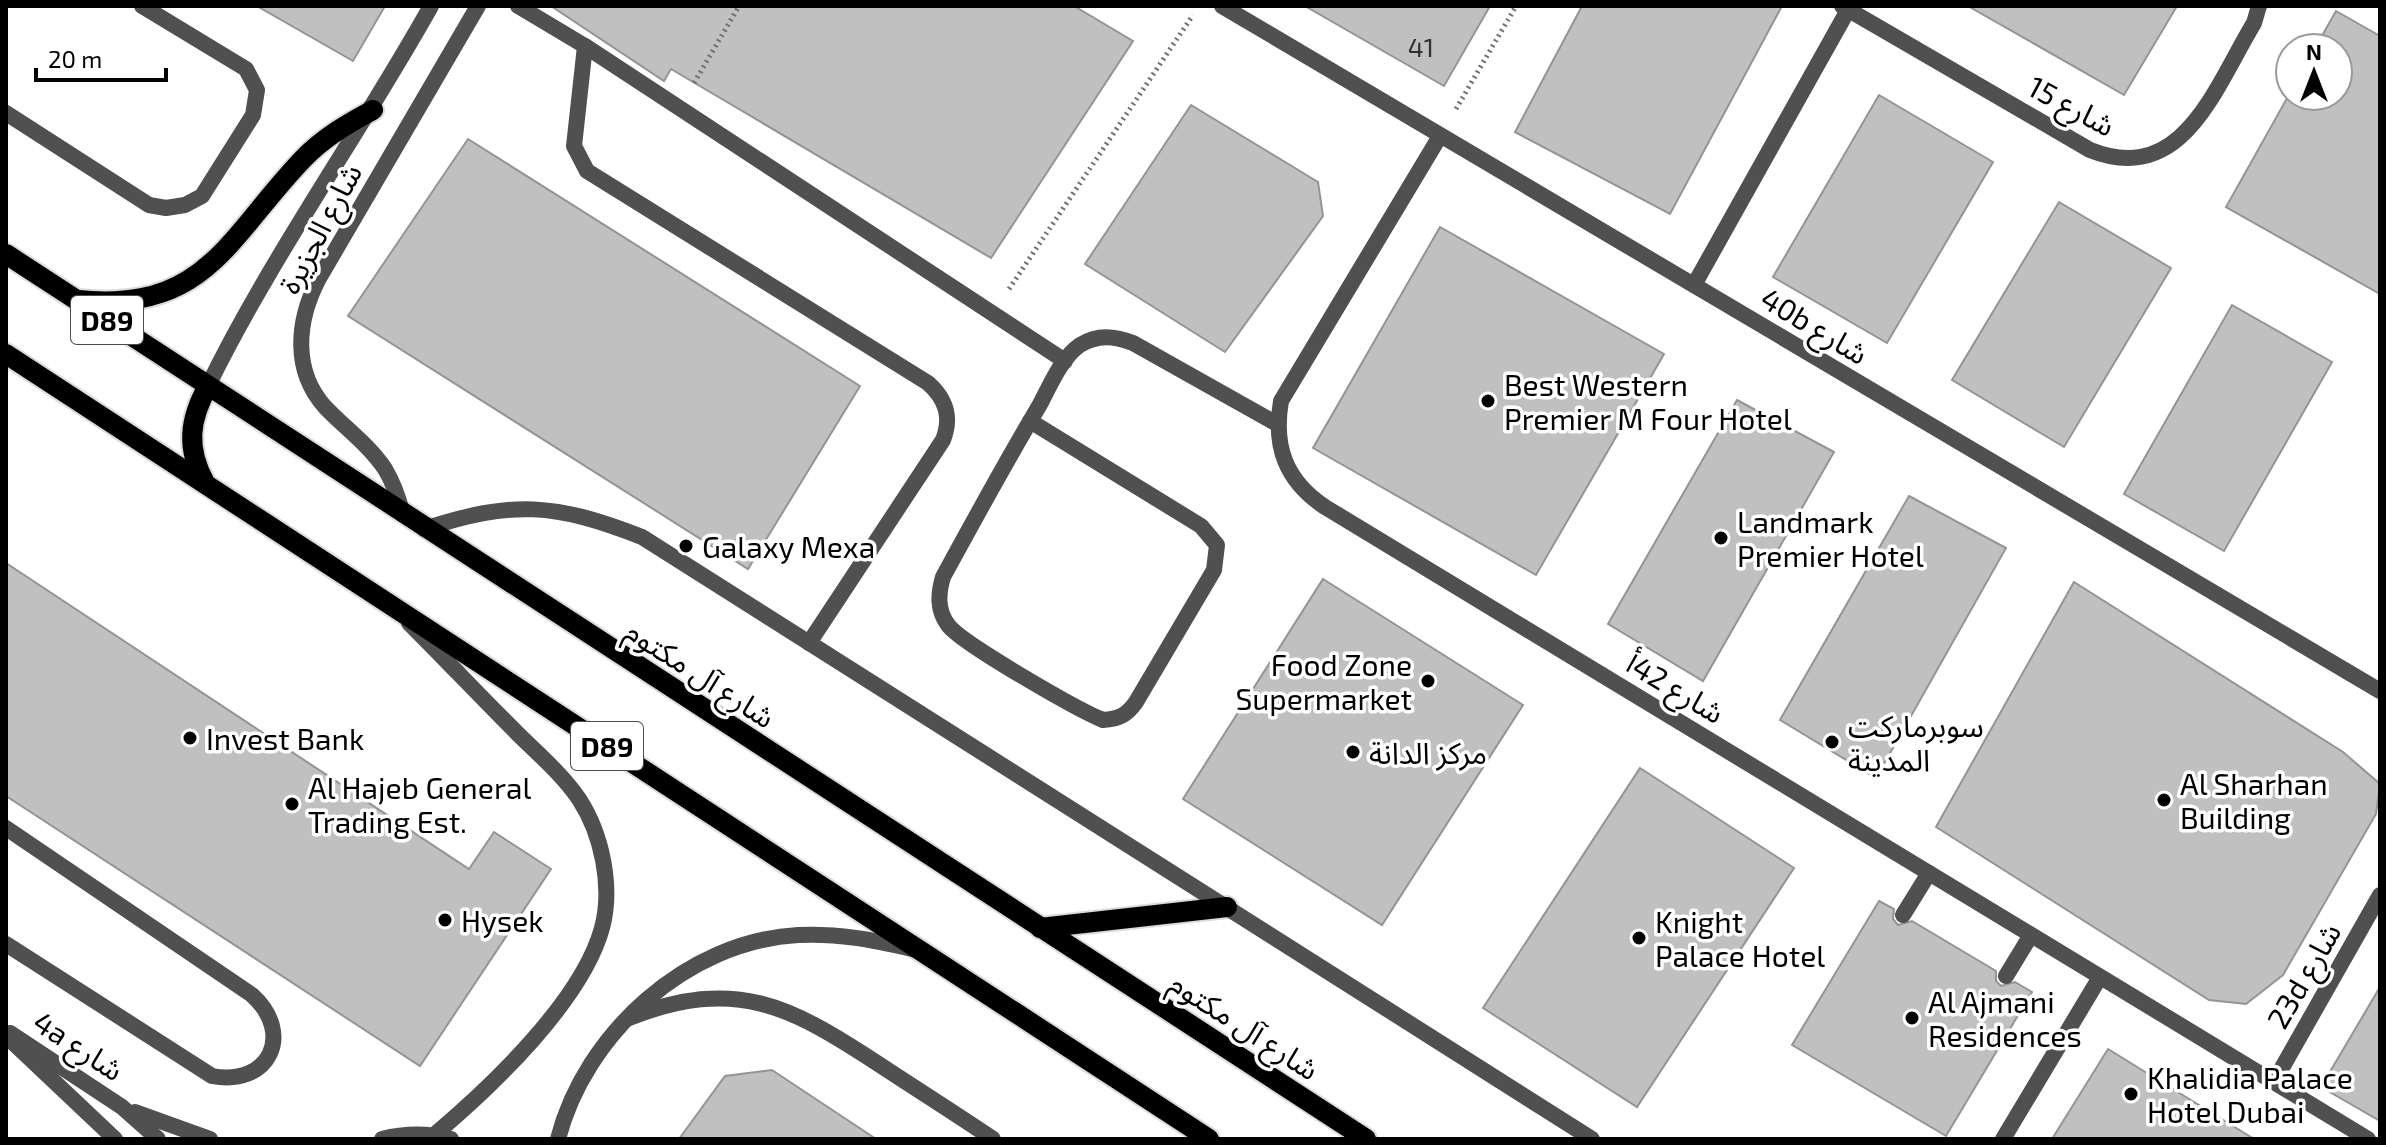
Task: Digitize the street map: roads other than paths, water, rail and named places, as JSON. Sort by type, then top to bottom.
[{"type":"main road","points":[[75,300],[131,301],[184,284],[216,262],[234,244],[303,159],[323,140],[373,110]]},
{"type":"main road","name":"شارع آل مكتوم","points":[[6,254],[404,516],[1366,1139]]},
{"type":"main road","name":"D89","points":[[6,354],[1209,1139]]},
{"type":"main road","points":[[208,386],[194,411],[190,437],[194,465],[208,488]]},
{"type":"main road","points":[[1040,928],[1227,907]]},
{"type":"street","points":[[6,113],[149,205],[185,205],[202,196],[253,115],[257,90],[246,69],[142,6]]},
{"type":"street","name":"شارع الجزيرة","points":[[208,386],[233,334],[373,110],[431,6]]},
{"type":"street","name":"شارع الجزيرة","points":[[404,516],[384,469],[323,405],[310,383],[302,359],[300,331],[306,305],[318,280],[478,6]]},
{"type":"street","points":[[518,6],[585,46],[1065,361]]},
{"type":"street","name":"40b شارع","points":[[1222,6],[2380,691]]},
{"type":"street","name":"شارع 15","points":[[1694,285],[1845,8],[2090,150],[2112,159],[2135,160],[2158,154],[2179,141],[2254,23],[2259,6]]},
{"type":"street","points":[[585,46],[574,146],[587,171],[928,383],[945,403],[948,428],[943,440],[809,643]]},
{"type":"street","name":"شارع 42أ","points":[[1440,136],[1281,401],[1277,424],[1279,447],[1287,469],[1310,497],[2368,1139]]},
{"type":"street","points":[[1030,421],[1201,526],[1217,545],[1218,558],[1206,582],[1129,713],[1117,719],[1103,720],[960,637],[940,610],[938,593],[943,577],[1030,421],[1065,361],[1078,347],[1095,338],[1114,336],[1133,343],[1277,424]]},
{"type":"street","points":[[424,529],[478,512],[534,508],[589,516],[642,537],[1592,1139]]},
{"type":"street","points":[[391,605],[579,799],[598,840],[606,884],[602,928],[584,966],[553,1013],[518,1058],[434,1135]]},
{"type":"street","points":[[6,828],[252,995],[266,1008],[274,1026],[274,1045],[265,1062],[250,1075],[231,1080],[212,1076],[6,944]]},
{"type":"street","points":[[1903,915],[1929,873]]},
{"type":"street","name":"23d شارع","points":[[2274,1082],[2380,895]]},
{"type":"street","points":[[558,1139],[564,1117],[585,1071],[624,1020],[674,979],[744,947],[795,935],[859,936],[922,952]]},
{"type":"street","points":[[2006,976],[2031,935]]},
{"type":"street","points":[[2003,1139],[2100,977]]},
{"type":"street","points":[[624,1020],[663,1004],[704,997],[747,999],[788,1010],[825,1029],[993,1139]]},
{"type":"street","points":[[6,1034],[115,1139]]},
{"type":"street","name":"4a شارع","points":[[6,1034],[122,1107],[158,1139]]},
{"type":"street","name":"4a شارع","points":[[122,1107],[210,1139]]},
{"type":"street","points":[[382,1139],[434,1135],[451,1139]]},
{"type":"place","name":"Best Western Premier M Four Hotel","points":[[1488,401]]},
{"type":"place","name":"Landmark Premier Hotel","points":[[1721,538]]},
{"type":"place","name":"Galaxy Mexa","points":[[686,546]]},
{"type":"place","name":"Food Zone Supermarket","points":[[1428,681]]},
{"type":"place","name":"Invest Bank","points":[[190,738]]},
{"type":"place","name":"سوبرماركت المدينة","points":[[1832,742]]},
{"type":"place","name":"مركز الدانة","points":[[1353,752]]},
{"type":"place","name":"Al Sharhan Building","points":[[2164,800]]},
{"type":"place","name":"Al Hajeb General Trading Est.","points":[[292,804]]},
{"type":"place","name":"Hysek","points":[[445,920]]},
{"type":"place","name":"Knight Palace Hotel","points":[[1639,938]]},
{"type":"place","name":"Al Ajmani Residences","points":[[1912,1018]]},
{"type":"place","name":"Khalidia Palace Hotel Dubai","points":[[2131,1094]]}]
